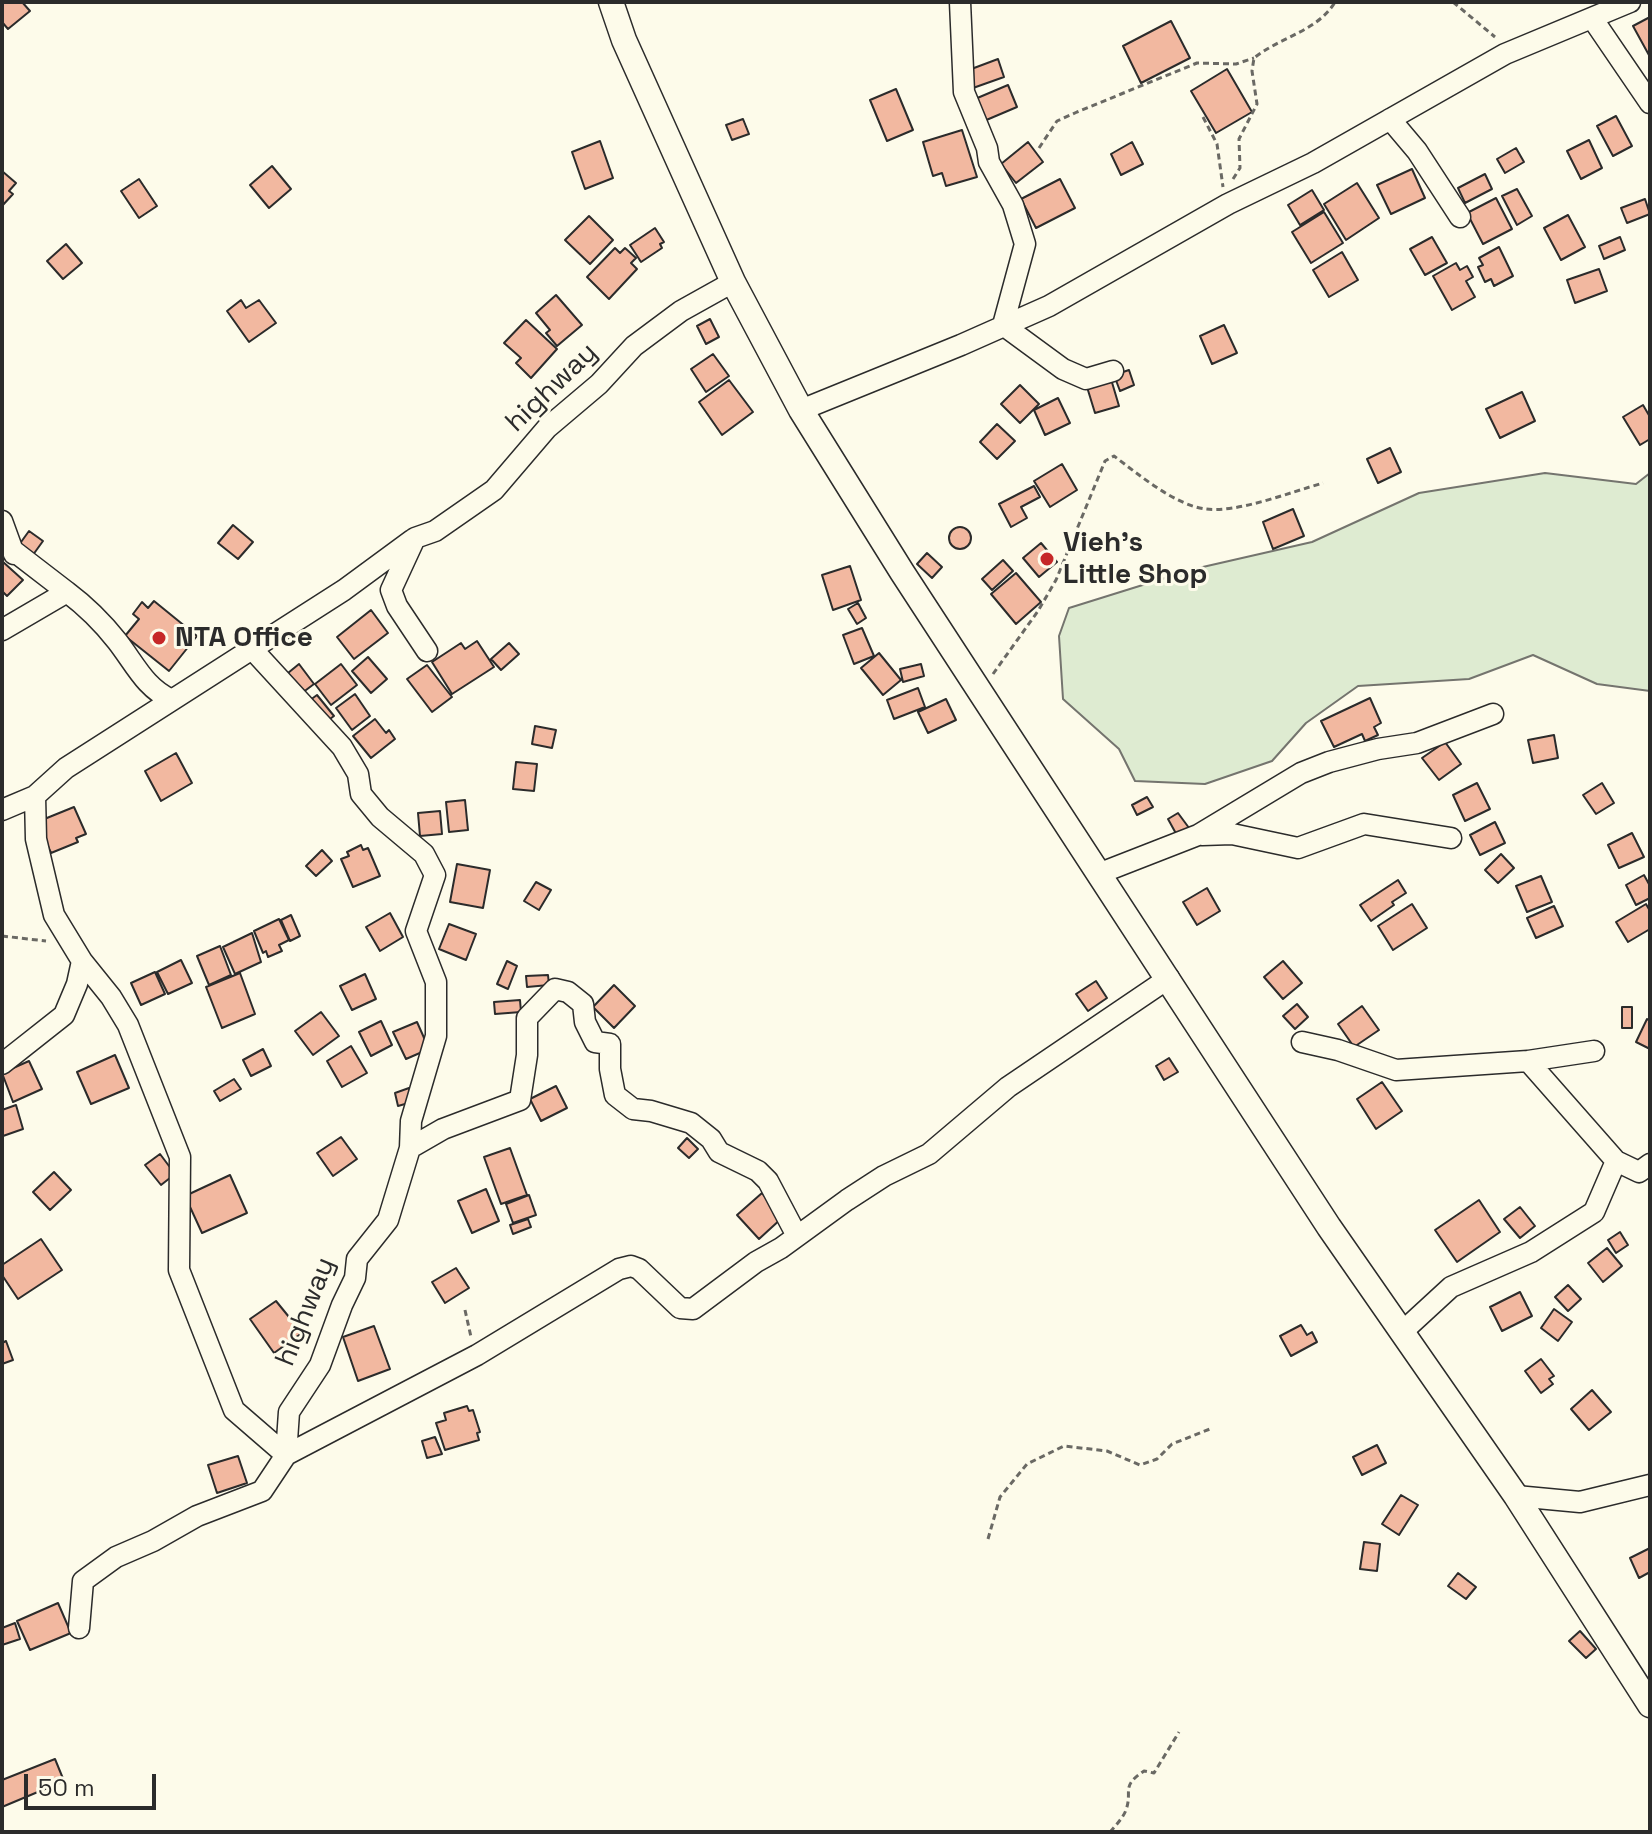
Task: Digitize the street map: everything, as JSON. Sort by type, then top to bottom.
[{"type":"main road","points":[[611,2],[624,40],[733,282],[801,410],[902,572],[1329,1227],[1516,1496],[1650,1705]]},
{"type":"street","points":[[960,2],[964,92],[987,148],[989,162],[1013,205],[1025,244],[1003,325]]},
{"type":"street","points":[[801,410],[1049,306],[1228,204],[1313,163],[1505,54],[1618,4]]},
{"type":"street","points":[[1592,18],[1650,103]]},
{"type":"street","points":[[1390,119],[1417,151],[1460,217]]},
{"type":"street","name":"highway","points":[[2,810],[35,796],[66,768],[253,650],[415,538],[435,531],[494,490],[547,428],[599,384],[634,346],[681,311],[733,282]]},
{"type":"street","points":[[1003,325],[1074,374],[1086,379],[1113,371]]},
{"type":"street","points":[[2,521],[8,548],[91,610],[142,678],[157,693],[172,700]]},
{"type":"street","points":[[415,538],[391,590],[397,606],[427,651]]},
{"type":"street","points":[[2,630],[67,592]]},
{"type":"street","name":"highway","points":[[79,1628],[83,1581],[116,1557],[153,1541],[197,1516],[262,1491],[286,1455],[289,1412],[320,1365],[355,1278],[357,1259],[388,1220],[410,1148],[411,1121],[436,1036],[436,982],[416,931],[435,875],[424,854],[380,817],[361,794],[358,774],[342,747],[253,650]]},
{"type":"street","points":[[1098,874],[1198,835],[1301,773],[1378,749],[1417,743],[1493,714]]},
{"type":"street","points":[[35,796],[36,839],[54,915],[77,954],[111,997],[128,1025],[180,1157],[179,1270],[234,1410],[286,1455],[477,1355],[619,1269],[631,1266],[639,1269],[680,1308],[693,1309],[756,1262],[884,1176],[929,1154],[1008,1087],[1169,978]]},
{"type":"street","points":[[1198,835],[1232,834],[1298,848],[1364,824],[1451,838]]},
{"type":"street","points":[[2,1064],[64,1015],[77,984],[77,954]]},
{"type":"street","points":[[410,1148],[443,1129],[520,1100],[527,1055],[527,1018],[555,989],[568,992],[583,1004],[585,1022],[595,1042],[610,1044],[610,1069],[615,1095],[633,1109],[691,1123],[711,1139],[719,1152],[758,1171],[768,1181],[797,1236]]},
{"type":"street","points":[[1302,1042],[1338,1050],[1396,1070],[1528,1061],[1594,1051]]},
{"type":"street","points":[[1528,1061],[1616,1161],[1639,1172],[1650,1164]]},
{"type":"street","points":[[1401,1333],[1451,1287],[1531,1252],[1594,1212],[1616,1161]]},
{"type":"street","points":[[1516,1496],[1580,1502],[1650,1485]]},
{"type":"path","points":[[1039,148],[1057,121],[1197,63],[1236,64],[1254,58],[1282,39],[1320,22],[1335,2]]},
{"type":"path","points":[[1453,2],[1495,37],[1505,54]]},
{"type":"path","points":[[1203,117],[1217,144],[1224,195],[1240,168],[1239,139],[1257,104],[1252,71],[1254,58]]},
{"type":"path","points":[[981,691],[1038,611],[1056,580],[1105,461],[1114,456],[1152,487],[1202,509],[1224,510],[1323,483]]},
{"type":"path","points":[[2,936],[40,939],[77,954]]},
{"type":"path","points":[[465,1310],[477,1355]]},
{"type":"path","points":[[988,1539],[1000,1497],[1027,1464],[1064,1446],[1107,1451],[1140,1465],[1157,1459],[1172,1444],[1210,1429]]},
{"type":"path","points":[[1110,1832],[1124,1814],[1126,1791],[1134,1778],[1144,1771],[1154,1773],[1179,1732]]},
{"type":"green space","points":[[1545,473],[1636,484],[1650,473],[1650,691],[1597,684],[1533,655],[1469,679],[1358,686],[1306,723],[1272,761],[1205,784],[1135,781],[1119,749],[1063,699],[1059,636],[1069,608],[1194,569],[1312,542],[1419,493]]},
{"type":"building","points":[[2,2],[22,2],[30,11],[8,29],[2,22]]},
{"type":"building","points":[[1650,17],[1650,57],[1633,26]]},
{"type":"building","points":[[1171,21],[1190,58],[1141,83],[1123,46]]},
{"type":"building","points":[[998,59],[1004,77],[973,88],[966,71]]},
{"type":"building","points":[[1227,69],[1252,112],[1216,133],[1191,91]]},
{"type":"building","points":[[1008,85],[1017,107],[984,121],[975,99]]},
{"type":"building","points":[[896,89],[913,130],[887,141],[870,100]]},
{"type":"building","points":[[1616,116],[1632,146],[1613,156],[1597,126]]},
{"type":"building","points":[[743,119],[749,134],[732,140],[726,125]]},
{"type":"building","points":[[962,130],[977,177],[946,186],[942,173],[933,176],[923,142]]},
{"type":"building","points":[[1589,140],[1602,168],[1581,179],[1567,151]]},
{"type":"building","points":[[600,141],[613,178],[585,189],[572,152]]},
{"type":"building","points":[[1028,142],[1043,162],[1016,183],[1001,164]]},
{"type":"building","points":[[1132,142],[1143,164],[1121,175],[1111,154]]},
{"type":"building","points":[[1516,148],[1524,162],[1505,173],[1497,159]]},
{"type":"building","points":[[272,166],[291,189],[269,208],[250,185]]},
{"type":"building","points":[[1412,169],[1425,198],[1391,214],[1377,185]]},
{"type":"building","points":[[2,171],[16,183],[9,191],[13,194],[2,206]]},
{"type":"building","points":[[1485,174],[1492,189],[1465,203],[1458,188]]},
{"type":"building","points":[[139,179],[157,206],[139,218],[121,191]]},
{"type":"building","points":[[1060,179],[1075,208],[1036,228],[1021,199]]},
{"type":"building","points":[[1357,183],[1379,218],[1346,240],[1324,204]]},
{"type":"building","points":[[1517,189],[1532,216],[1517,225],[1502,196]]},
{"type":"building","points":[[1312,190],[1324,210],[1300,225],[1288,205]]},
{"type":"building","points":[[1496,198],[1512,229],[1483,244],[1467,213]]},
{"type":"building","points":[[1645,199],[1650,214],[1627,223],[1621,208]]},
{"type":"building","points":[[1324,212],[1343,243],[1311,263],[1292,232]]},
{"type":"building","points":[[1568,215],[1585,247],[1561,260],[1544,228]]},
{"type":"building","points":[[589,216],[613,240],[590,264],[565,240]]},
{"type":"building","points":[[655,228],[664,242],[660,244],[662,248],[641,262],[630,245]]},
{"type":"building","points":[[1432,237],[1447,263],[1425,275],[1410,249]]},
{"type":"building","points":[[1620,237],[1625,250],[1604,259],[1599,246]]},
{"type":"building","points":[[66,244],[82,263],[63,279],[47,261]]},
{"type":"building","points":[[1499,247],[1513,276],[1494,286],[1491,279],[1485,282],[1478,267],[1483,265],[1479,258]]},
{"type":"building","points":[[615,248],[620,253],[625,248],[636,258],[631,263],[637,269],[609,299],[587,277]]},
{"type":"building","points":[[1342,252],[1358,280],[1329,297],[1313,270]]},
{"type":"building","points":[[1456,263],[1460,270],[1467,266],[1473,277],[1466,281],[1475,297],[1452,310],[1433,276]]},
{"type":"building","points":[[1599,269],[1607,291],[1575,303],[1567,280]]},
{"type":"building","points":[[556,295],[582,325],[557,346],[546,333],[550,330],[536,313]]},
{"type":"building","points":[[241,300],[246,308],[259,300],[276,323],[249,342],[227,311]]},
{"type":"building","points":[[710,319],[719,337],[706,344],[697,326]]},
{"type":"building","points":[[526,320],[557,349],[531,378],[516,363],[521,358],[504,343]]},
{"type":"building","points":[[1224,325],[1237,353],[1212,364],[1200,336]]},
{"type":"building","points":[[713,354],[729,376],[706,392],[691,369]]},
{"type":"building","points":[[1129,370],[1134,385],[1120,391],[1114,375]]},
{"type":"building","points":[[1111,379],[1119,406],[1095,413],[1087,387]]},
{"type":"building","points":[[729,380],[753,412],[722,435],[699,402]]},
{"type":"building","points":[[1020,385],[1039,404],[1020,423],[1001,404]]},
{"type":"building","points":[[1522,392],[1535,421],[1500,438],[1486,409]]},
{"type":"building","points":[[1058,398],[1070,423],[1045,435],[1034,410]]},
{"type":"building","points":[[1643,405],[1650,417],[1650,439],[1640,445],[1623,417]]},
{"type":"building","points":[[997,424],[1015,441],[997,459],[980,442]]},
{"type":"building","points":[[1390,448],[1401,472],[1378,483],[1367,459]]},
{"type":"building","points":[[1062,464],[1077,490],[1050,507],[1034,481]]},
{"type":"building","points":[[1034,486],[1040,497],[1021,507],[1027,518],[1011,527],[999,504]]},
{"type":"building","points":[[1293,509],[1304,536],[1273,549],[1263,522]]},
{"type":"building","points":[[233,525],[253,542],[238,559],[218,543]]},
{"type":"building","points":[[960,527],[968,530],[971,538],[968,546],[960,549],[952,546],[949,538],[952,530]]},
{"type":"building","points":[[29,531],[43,541],[30,559],[16,549]]},
{"type":"building","points":[[1041,543],[1057,562],[1039,577],[1023,558]]},
{"type":"building","points":[[927,553],[942,567],[932,578],[917,564]]},
{"type":"building","points":[[1003,560],[1013,571],[992,590],[982,579]]},
{"type":"building","points":[[2,561],[23,580],[7,596],[2,591]]},
{"type":"building","points":[[850,566],[861,600],[833,610],[822,575]]},
{"type":"building","points":[[1016,573],[1041,602],[1016,624],[991,594]]},
{"type":"building","points":[[154,601],[197,636],[169,671],[125,636],[139,619],[133,614],[142,602],[148,608]]},
{"type":"building","points":[[858,603],[866,618],[857,624],[848,609]]},
{"type":"building","points":[[371,610],[388,633],[354,659],[337,637]]},
{"type":"building","points":[[862,628],[874,656],[854,664],[843,635]]},
{"type":"building","points":[[477,641],[494,667],[452,694],[432,662],[461,643],[465,649]]},
{"type":"building","points":[[509,643],[519,654],[501,670],[491,659]]},
{"type":"building","points":[[879,653],[901,680],[883,695],[861,668]]},
{"type":"building","points":[[368,657],[387,679],[371,693],[352,671]]},
{"type":"building","points":[[299,664],[314,684],[302,693],[288,673]]},
{"type":"building","points":[[341,664],[357,685],[331,705],[315,684]]},
{"type":"building","points":[[921,664],[924,676],[903,682],[900,669]]},
{"type":"building","points":[[427,665],[452,697],[432,712],[407,679]]},
{"type":"building","points":[[918,688],[925,707],[894,719],[887,700]]},
{"type":"building","points":[[355,694],[370,716],[352,730],[336,708]]},
{"type":"building","points":[[317,695],[334,716],[323,724],[306,703]]},
{"type":"building","points":[[1370,698],[1381,723],[1374,727],[1378,735],[1365,741],[1362,734],[1334,747],[1321,721]]},
{"type":"building","points":[[946,699],[956,720],[928,733],[918,712]]},
{"type":"building","points":[[375,719],[395,739],[371,758],[353,736]]},
{"type":"building","points":[[535,726],[556,730],[552,748],[532,744]]},
{"type":"building","points":[[1554,735],[1558,758],[1533,763],[1528,740]]},
{"type":"building","points":[[1445,742],[1461,764],[1439,780],[1422,758]]},
{"type":"building","points":[[176,753],[192,783],[161,801],[145,771]]},
{"type":"building","points":[[516,762],[537,764],[534,791],[513,789]]},
{"type":"building","points":[[1477,783],[1490,809],[1465,821],[1453,795]]},
{"type":"building","points":[[1602,783],[1614,803],[1596,814],[1583,795]]},
{"type":"building","points":[[1147,797],[1153,807],[1137,815],[1132,805]]},
{"type":"building","points":[[465,800],[468,830],[449,832],[446,802]]},
{"type":"building","points":[[74,807],[86,834],[76,838],[78,842],[51,853],[37,822]]},
{"type":"building","points":[[440,811],[442,834],[420,836],[418,813]]},
{"type":"building","points":[[1178,813],[1192,832],[1179,839],[1168,819]]},
{"type":"building","points":[[1495,822],[1505,843],[1480,855],[1470,835]]},
{"type":"building","points":[[1632,833],[1644,857],[1619,868],[1608,845]]},
{"type":"building","points":[[361,845],[363,850],[368,848],[380,876],[353,887],[341,859]]},
{"type":"building","points":[[322,850],[332,861],[316,876],[306,866]]},
{"type":"building","points":[[1501,854],[1514,868],[1498,883],[1485,870]]},
{"type":"building","points":[[457,864],[490,870],[483,908],[450,902]]},
{"type":"building","points":[[1644,875],[1650,886],[1650,898],[1636,905],[1626,885]]},
{"type":"building","points":[[1541,876],[1552,902],[1527,912],[1516,886]]},
{"type":"building","points":[[1398,880],[1406,893],[1371,921],[1360,905]]},
{"type":"building","points":[[536,882],[551,890],[539,910],[524,901]]},
{"type":"building","points":[[1207,888],[1220,911],[1197,925],[1183,902]]},
{"type":"building","points":[[1412,904],[1427,928],[1393,950],[1378,926]]},
{"type":"building","points":[[1646,904],[1650,911],[1650,929],[1628,942],[1616,922]]},
{"type":"building","points":[[1554,906],[1563,926],[1536,938],[1527,918]]},
{"type":"building","points":[[390,913],[403,937],[380,951],[366,927]]},
{"type":"building","points":[[291,915],[300,936],[290,941],[281,920]]},
{"type":"building","points":[[279,919],[289,940],[279,945],[282,951],[268,957],[266,951],[263,953],[254,931]]},
{"type":"building","points":[[449,924],[476,934],[466,960],[439,949]]},
{"type":"building","points":[[252,933],[261,962],[235,974],[223,947]]},
{"type":"building","points":[[220,946],[231,975],[209,985],[197,956]]},
{"type":"building","points":[[181,960],[192,983],[168,994],[157,972]]},
{"type":"building","points":[[507,961],[517,966],[508,989],[497,984]]},
{"type":"building","points":[[1283,961],[1302,983],[1283,999],[1264,977]]},
{"type":"building","points":[[155,972],[165,994],[141,1005],[131,983]]},
{"type":"building","points":[[240,973],[255,1014],[222,1028],[206,987]]},
{"type":"building","points":[[365,974],[376,999],[352,1010],[340,986]]},
{"type":"building","points":[[548,975],[549,985],[527,987],[526,976]]},
{"type":"building","points":[[1096,981],[1107,998],[1088,1011],[1076,994]]},
{"type":"building","points":[[614,985],[635,1006],[614,1028],[593,1007]]},
{"type":"building","points":[[520,1000],[521,1012],[495,1014],[494,1002]]},
{"type":"building","points":[[1297,1004],[1308,1017],[1295,1029],[1283,1016]]},
{"type":"building","points":[[1362,1006],[1379,1030],[1354,1047],[1338,1024]]},
{"type":"building","points":[[1622,1007],[1632,1007],[1632,1028],[1622,1028]]},
{"type":"building","points":[[321,1012],[339,1036],[313,1055],[295,1031]]},
{"type":"building","points":[[1647,1019],[1650,1021],[1650,1049],[1636,1042]]},
{"type":"building","points":[[381,1021],[392,1045],[371,1056],[359,1032]]},
{"type":"building","points":[[417,1022],[429,1049],[406,1059],[393,1032]]},
{"type":"building","points":[[351,1046],[367,1073],[342,1087],[327,1061]]},
{"type":"building","points":[[263,1049],[271,1066],[251,1076],[243,1060]]},
{"type":"building","points":[[115,1055],[129,1088],[91,1104],[77,1072]]},
{"type":"building","points":[[1169,1058],[1178,1072],[1164,1080],[1156,1066]]},
{"type":"building","points":[[29,1061],[42,1089],[13,1102],[2,1073]]},
{"type":"building","points":[[234,1079],[241,1089],[220,1101],[214,1091]]},
{"type":"building","points":[[1382,1082],[1402,1111],[1376,1129],[1357,1099]]},
{"type":"building","points":[[556,1086],[567,1108],[541,1121],[530,1099]]},
{"type":"building","points":[[409,1088],[412,1102],[398,1106],[395,1093]]},
{"type":"building","points":[[16,1105],[23,1129],[3,1136],[2,1110]]},
{"type":"building","points":[[341,1137],[357,1159],[333,1176],[317,1153]]},
{"type":"building","points":[[687,1138],[698,1149],[689,1158],[678,1148]]},
{"type":"building","points":[[510,1148],[527,1195],[501,1204],[484,1157]]},
{"type":"building","points":[[160,1154],[175,1174],[161,1185],[145,1165]]},
{"type":"building","points":[[54,1172],[71,1190],[50,1210],[33,1192]]},
{"type":"building","points":[[230,1175],[247,1213],[202,1233],[185,1196]]},
{"type":"building","points":[[486,1189],[499,1221],[472,1233],[458,1201]]},
{"type":"building","points":[[762,1193],[783,1217],[759,1239],[737,1215]]},
{"type":"building","points":[[529,1195],[536,1215],[513,1223],[506,1204]]},
{"type":"building","points":[[1479,1200],[1500,1232],[1457,1262],[1435,1230]]},
{"type":"building","points":[[1520,1207],[1535,1226],[1520,1238],[1504,1219]]},
{"type":"building","points":[[528,1219],[531,1227],[513,1234],[510,1225]]},
{"type":"building","points":[[1620,1232],[1628,1245],[1616,1253],[1608,1240]]},
{"type":"building","points":[[41,1239],[62,1270],[18,1299],[2,1275],[2,1265]]},
{"type":"building","points":[[1607,1248],[1622,1266],[1603,1282],[1588,1263]]},
{"type":"building","points":[[456,1268],[469,1288],[445,1303],[432,1282]]},
{"type":"building","points":[[1568,1285],[1581,1299],[1568,1311],[1555,1297]]},
{"type":"building","points":[[1520,1292],[1532,1316],[1502,1331],[1490,1307]]},
{"type":"building","points":[[276,1301],[302,1333],[274,1353],[250,1319]]},
{"type":"building","points":[[1554,1309],[1572,1322],[1558,1341],[1541,1328]]},
{"type":"building","points":[[1301,1325],[1307,1335],[1312,1332],[1317,1342],[1291,1356],[1280,1336]]},
{"type":"building","points":[[374,1326],[390,1369],[358,1381],[343,1337]]},
{"type":"building","points":[[6,1341],[13,1360],[2,1364],[2,1343]]},
{"type":"building","points":[[1541,1359],[1554,1376],[1549,1379],[1553,1384],[1541,1393],[1525,1371]]},
{"type":"building","points":[[1592,1390],[1611,1412],[1589,1430],[1571,1409]]},
{"type":"building","points":[[467,1406],[469,1411],[473,1410],[480,1432],[477,1433],[479,1440],[445,1450],[436,1423],[446,1420],[444,1413]]},
{"type":"building","points":[[435,1437],[442,1454],[427,1458],[422,1441]]},
{"type":"building","points":[[1377,1445],[1386,1463],[1362,1475],[1353,1457]]},
{"type":"building","points":[[238,1456],[247,1483],[217,1493],[208,1465]]},
{"type":"building","points":[[1401,1495],[1418,1505],[1399,1535],[1382,1524]]},
{"type":"building","points":[[1364,1542],[1380,1544],[1377,1571],[1360,1569]]},
{"type":"building","points":[[1650,1548],[1650,1572],[1639,1578],[1630,1558]]},
{"type":"building","points":[[1458,1573],[1476,1587],[1466,1599],[1448,1586]]},
{"type":"building","points":[[58,1603],[71,1633],[30,1650],[17,1621]]},
{"type":"building","points":[[15,1623],[20,1639],[2,1645],[2,1628]]},
{"type":"building","points":[[1580,1631],[1596,1649],[1586,1658],[1569,1641]]},
{"type":"building","points":[[55,1759],[64,1781],[2,1807],[2,1780]]},
{"type":"place","name":"Vieh's Little Shop","points":[[1047,559]]},
{"type":"place","name":"NTA Office","points":[[159,638]]}]
